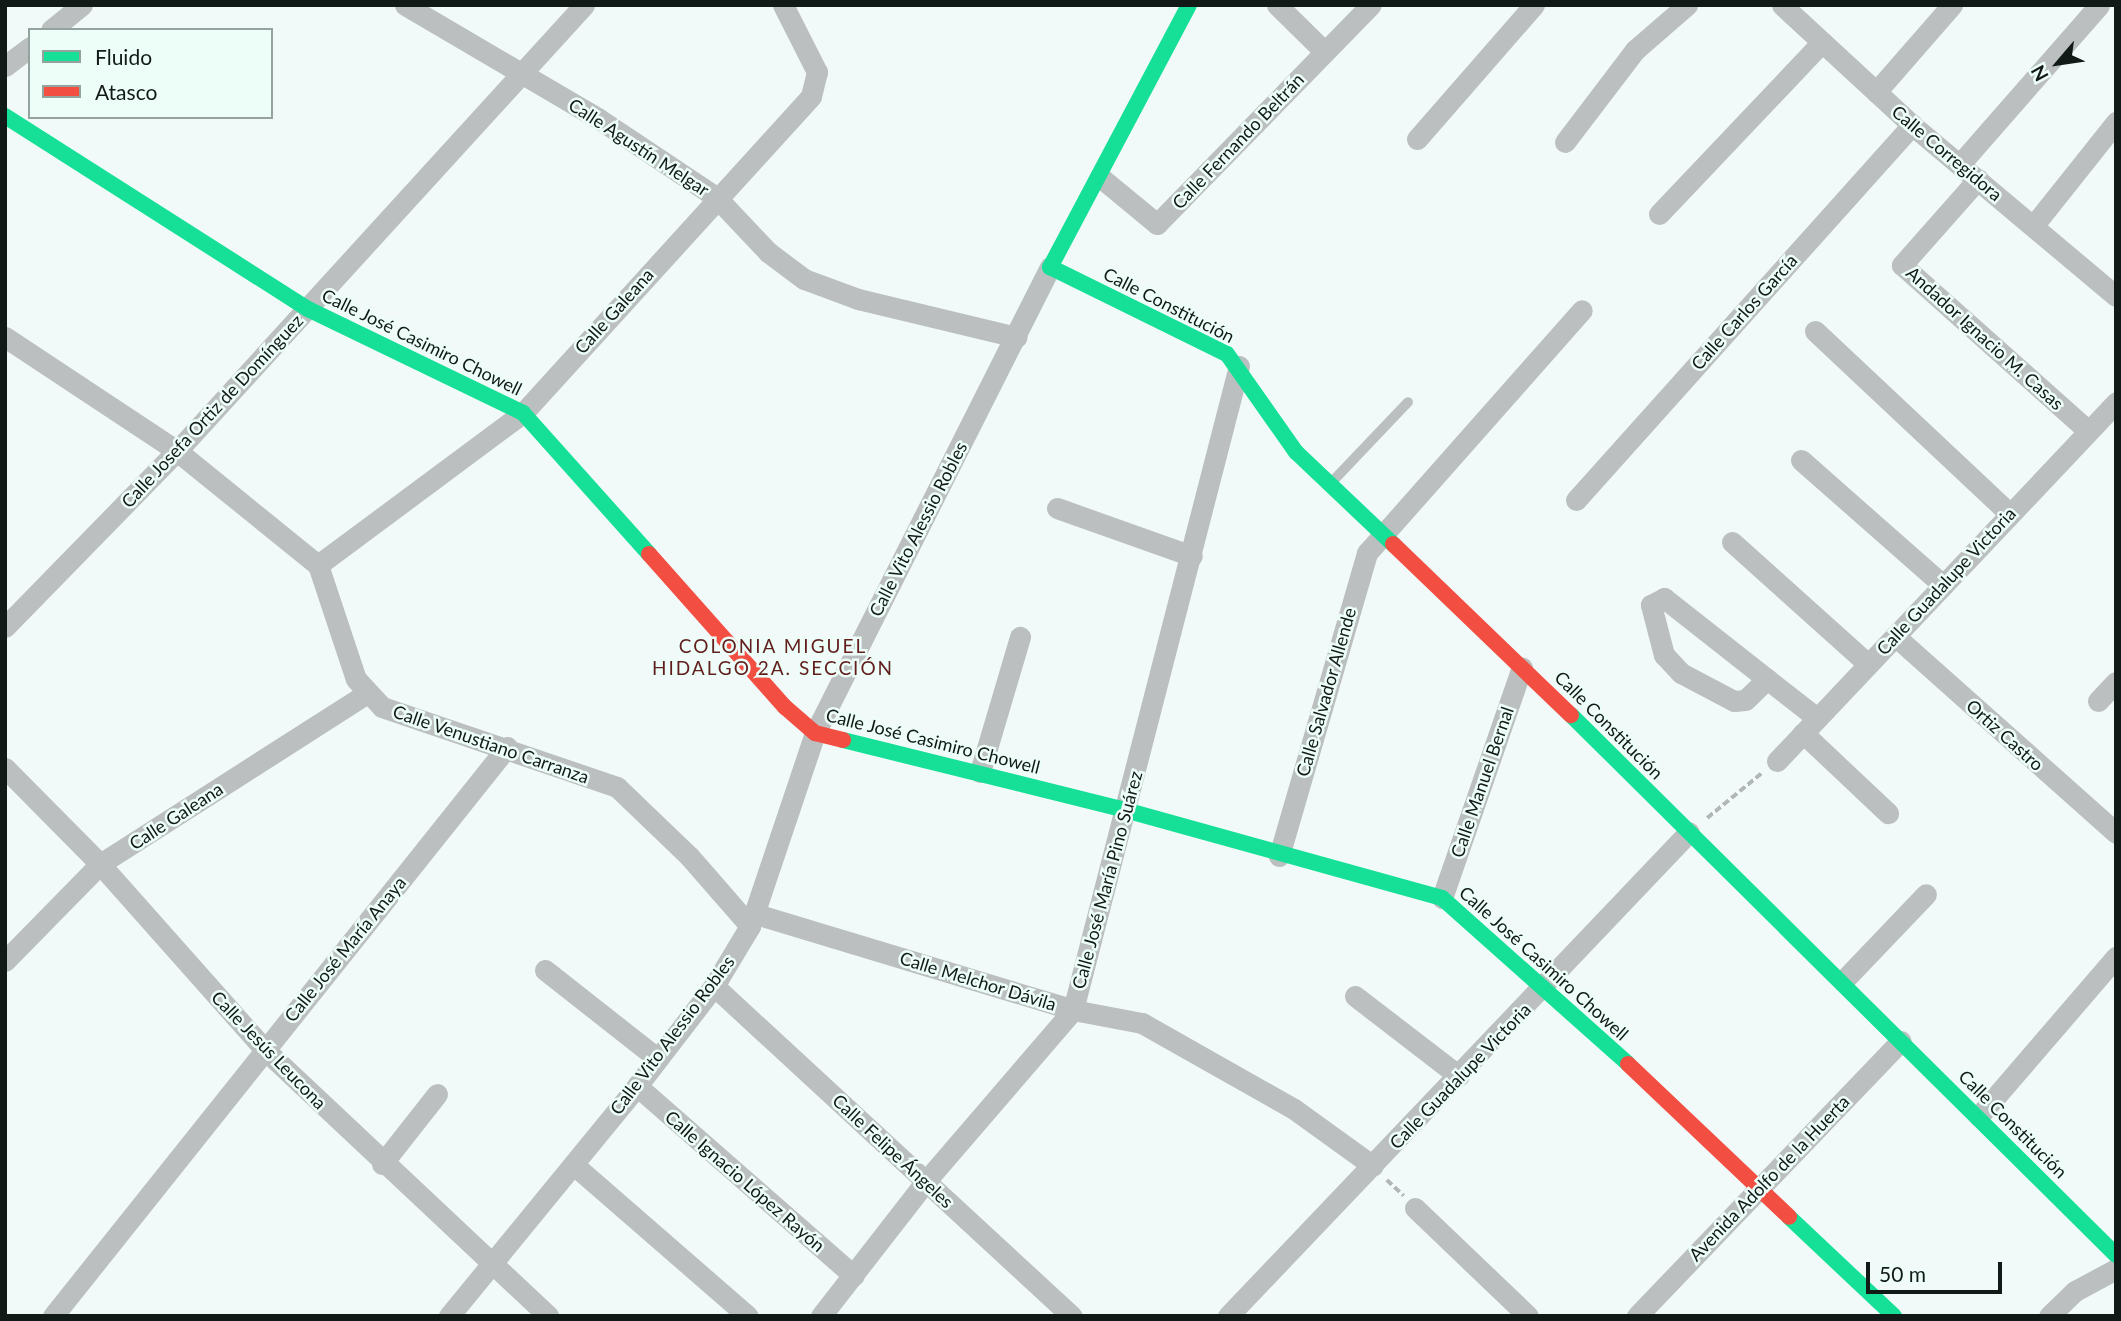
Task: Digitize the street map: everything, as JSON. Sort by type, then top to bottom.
[{"type":"street","points":[[53,28],[82,5]]},
{"type":"street","name":"Calle Agustín Melgar","points":[[405,5],[522,73],[716,197],[768,252],[804,279],[858,299],[1016,337]]},
{"type":"street","name":"Calle Josefa Ortiz de Domínguez","points":[[5,626],[177,452],[584,5]]},
{"type":"street","name":"Calle Galeana","points":[[318,565],[523,413],[817,86],[817,72],[783,5]]},
{"type":"street","name":"Calle Vito Alessio Robles","points":[[449,1316],[574,1165],[714,986],[753,920],[814,733],[1050,267],[1189,5]]},
{"type":"street","points":[[1277,5],[1325,52]]},
{"type":"street","name":"Calle Fernando Beltrán","points":[[1100,177],[1157,224],[1371,5]]},
{"type":"street","points":[[1417,139],[1534,5]]},
{"type":"street","points":[[1566,142],[1635,50],[1687,5]]},
{"type":"street","points":[[1876,92],[1952,5]]},
{"type":"street","points":[[1960,164],[2099,5]]},
{"type":"street","name":"Calle Corregidora","points":[[1788,7],[1912,125],[2116,296]]},
{"type":"street","points":[[1659,214],[1822,42]]},
{"type":"street","points":[[5,66],[28,49]]},
{"type":"street","name":"Calle José Casimiro Chowell","points":[[5,116],[309,309],[523,413],[785,707],[814,733],[1125,810],[1279,856],[1442,898],[1546,987],[1894,1316]]},
{"type":"street","points":[[2034,225],[2116,122]]},
{"type":"street","name":"Calle Carlos García","points":[[1576,500],[1912,125]]},
{"type":"street","name":"Andador Ignacio M. Casas","points":[[1978,178],[1902,265],[2088,431]]},
{"type":"street","name":"Calle Constitución","points":[[1050,267],[1227,354],[1239,366],[1270,420],[1330,484],[1522,667],[1843,981],[2116,1255]]},
{"type":"street","name":"Calle Salvador Allende","points":[[1279,856],[1363,559],[1581,310]]},
{"type":"street","points":[[1815,331],[2010,514]]},
{"type":"street","points":[[5,337],[177,452],[318,565],[347,658],[366,694]]},
{"type":"street","name":"Calle José María Pino Suárez","points":[[821,1316],[926,1181],[1073,1010],[1239,366]]},
{"type":"street","name":"Calle Guadalupe Victoria","points":[[1776,761],[2116,402]]},
{"type":"street","points":[[1801,460],[1943,585]]},
{"type":"street","points":[[1057,508],[1192,556]]},
{"type":"street","points":[[1732,542],[1868,664]]},
{"type":"street","points":[[1767,679],[1745,700],[1734,701],[1681,673],[1664,655],[1651,605],[1664,598],[1767,679],[1888,813]]},
{"type":"street","name":"Ortiz Castro","points":[[1895,636],[2116,834]]},
{"type":"street","points":[[980,772],[1020,638]]},
{"type":"street","name":"Calle Manuel Bernal","points":[[1442,898],[1522,667]]},
{"type":"street","points":[[2098,701],[2116,682]]},
{"type":"street","name":"Calle Galeana","points":[[5,961],[100,864],[366,694]]},
{"type":"street","name":"Calle Venustiano Carranza","points":[[366,694],[399,714],[507,747],[617,787],[753,920]]},
{"type":"street","name":"Calle José María Anaya","points":[[58,1314],[264,1049],[507,747]]},
{"type":"street","name":"Calle Jesús Leucona","points":[[5,768],[100,864],[264,1049],[382,1164],[548,1316]]},
{"type":"street","name":"Calle Guadalupe Victoria","points":[[1228,1316],[1546,987],[1689,832]]},
{"type":"street","points":[[1843,981],[1926,894]]},
{"type":"street","name":"Calle Melchor Dávila","points":[[753,920],[1073,1010],[1142,1023],[1294,1109],[1373,1166]]},
{"type":"street","points":[[1979,1116],[2116,957]]},
{"type":"street","points":[[545,970],[657,1058]]},
{"type":"street","name":"Calle Felipe Ángeles","points":[[714,986],[1072,1316]]},
{"type":"street","points":[[1355,996],[1459,1076]]},
{"type":"street","name":"Avenida Adolfo de la Huerta","points":[[1637,1316],[1901,1041]]},
{"type":"street","name":"Calle Ignacio López Rayón","points":[[637,1086],[854,1276]]},
{"type":"street","points":[[382,1164],[437,1094]]},
{"type":"street","points":[[574,1165],[748,1316]]},
{"type":"street","points":[[1415,1208],[1528,1316]]},
{"type":"street","points":[[2049,1316],[2075,1292],[2116,1269]]},
{"type":"lane","points":[[1330,484],[1408,402]]},
{"type":"path","points":[[1689,832],[1776,761]]},
{"type":"path","points":[[1373,1166],[1415,1208]]},
{"type":"traffic: fast","points":[[1189,5],[1050,267],[1227,354],[1296,452],[1393,544]]},
{"type":"traffic: fast","points":[[5,116],[308,309],[523,413],[649,554]]},
{"type":"traffic: fast","points":[[1571,715],[2116,1255]]},
{"type":"traffic: fast","points":[[843,740],[1125,810],[1442,898],[1628,1064]]},
{"type":"traffic: fast","points":[[1789,1217],[1894,1316]]},
{"type":"traffic: jam","points":[[1393,544],[1571,715]]},
{"type":"traffic: jam","points":[[649,554],[785,707],[815,733],[843,740]]},
{"type":"traffic: jam","points":[[1628,1064],[1789,1217]]},
{"type":"district","name":"COLONIA MIGUEL HIDALGO 2A. SECCIÓN","points":[[773,657]]}]
